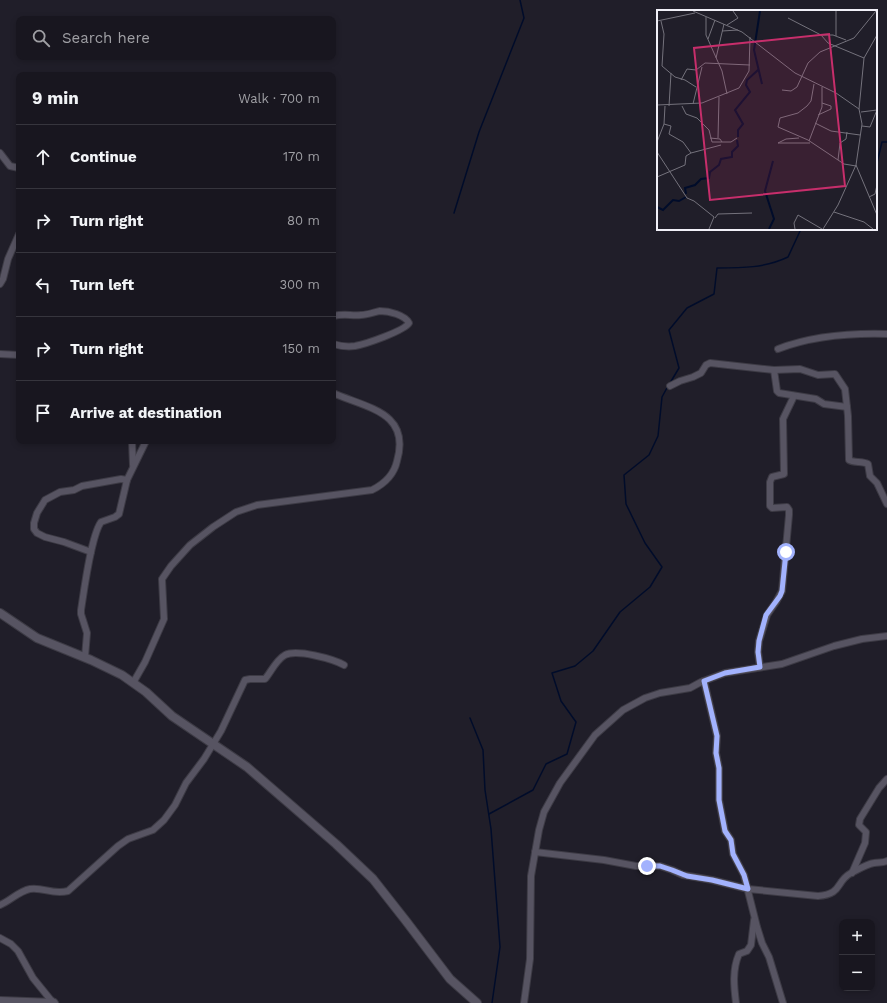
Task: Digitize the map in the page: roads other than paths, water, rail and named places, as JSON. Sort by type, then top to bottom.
[{"type":"street","points":[[0,153],[10,166],[16,167]]},
{"type":"street","points":[[0,284],[16,241]]},
{"type":"street","points":[[336,316],[346,314],[362,315],[381,311],[400,316],[407,319],[409,323],[401,330],[363,344],[348,346],[336,344]]},
{"type":"street","points":[[778,349],[805,341],[840,336],[887,334]]},
{"type":"street","points":[[0,354],[16,355]]},
{"type":"street","points":[[670,386],[701,374],[706,365],[710,363],[774,370],[806,370],[817,375],[835,374],[845,389],[849,460],[868,464],[870,476],[877,483],[887,504]]},
{"type":"street","points":[[774,370],[778,393],[816,400],[824,404],[846,407]]},
{"type":"street","points":[[133,683],[145,662],[164,619],[162,579],[170,566],[190,545],[213,527],[236,512],[257,505],[372,490],[384,483],[389,478],[396,466],[400,449],[400,437],[397,428],[384,414],[375,409],[336,394]]},
{"type":"street","points":[[760,667],[758,652],[759,641],[766,615],[782,591],[789,515],[787,507],[772,508],[770,506],[770,482],[772,477],[783,476],[784,474],[783,419],[794,396]]},
{"type":"street","points":[[132,444],[133,466]]},
{"type":"street","points":[[84,657],[87,633],[81,610],[91,552],[100,524],[104,520],[115,517],[119,514],[127,480],[144,444]]},
{"type":"street","points":[[91,552],[45,537],[34,529],[34,523],[42,503],[60,492],[74,490],[82,486],[120,479],[127,480]]},
{"type":"street","points":[[0,613],[37,638],[122,674],[146,692],[172,716],[247,767],[336,844],[373,879],[411,926],[450,979],[477,1003]]},
{"type":"street","points":[[524,1003],[530,959],[531,876],[539,830],[544,812],[560,783],[595,735],[623,710],[645,698],[660,693],[690,688],[725,673],[782,664],[844,643],[887,636]]},
{"type":"street","points":[[0,906],[22,892],[31,889],[60,893],[68,891],[118,846],[128,840],[153,830],[161,823],[175,805],[184,787],[213,744],[229,716],[245,680],[265,679],[279,660],[286,655],[305,655],[325,658],[344,665]]},
{"type":"street","points":[[704,681],[717,736],[716,753],[719,768],[719,800],[725,831],[731,840],[733,854],[744,875],[762,943],[771,962],[782,1003]]},
{"type":"street","points":[[852,873],[866,839],[866,832],[859,825],[860,819],[879,788],[887,779]]},
{"type":"street","points":[[535,852],[604,860],[636,866],[660,866],[687,876],[712,880],[748,889],[818,896],[828,895],[834,891],[845,878],[852,873],[872,864],[887,861]]},
{"type":"street","points":[[736,1003],[734,981],[736,964],[739,954],[747,951],[751,945],[755,917]]},
{"type":"street","points":[[0,938],[18,950],[33,978],[55,1002]]},
{"type":"street","points":[[0,1000],[55,1002]]},
{"type":"waterway","points":[[454,213],[479,132],[524,18],[520,0]]},
{"type":"waterway","points":[[877,163],[882,142],[887,142]]},
{"type":"waterway","points":[[670,383],[679,368],[669,330],[687,308],[714,294],[717,268],[762,265],[788,257],[801,230]]},
{"type":"waterway","points":[[489,814],[533,790],[546,764],[567,754],[576,722],[561,701],[552,673],[575,666],[593,651],[620,612],[650,587],[662,567],[645,543],[626,504],[624,475],[649,455],[658,436],[662,397],[668,386]]},
{"type":"waterway","points":[[470,718],[483,750],[485,790],[491,829],[500,947],[492,1003]]}]
